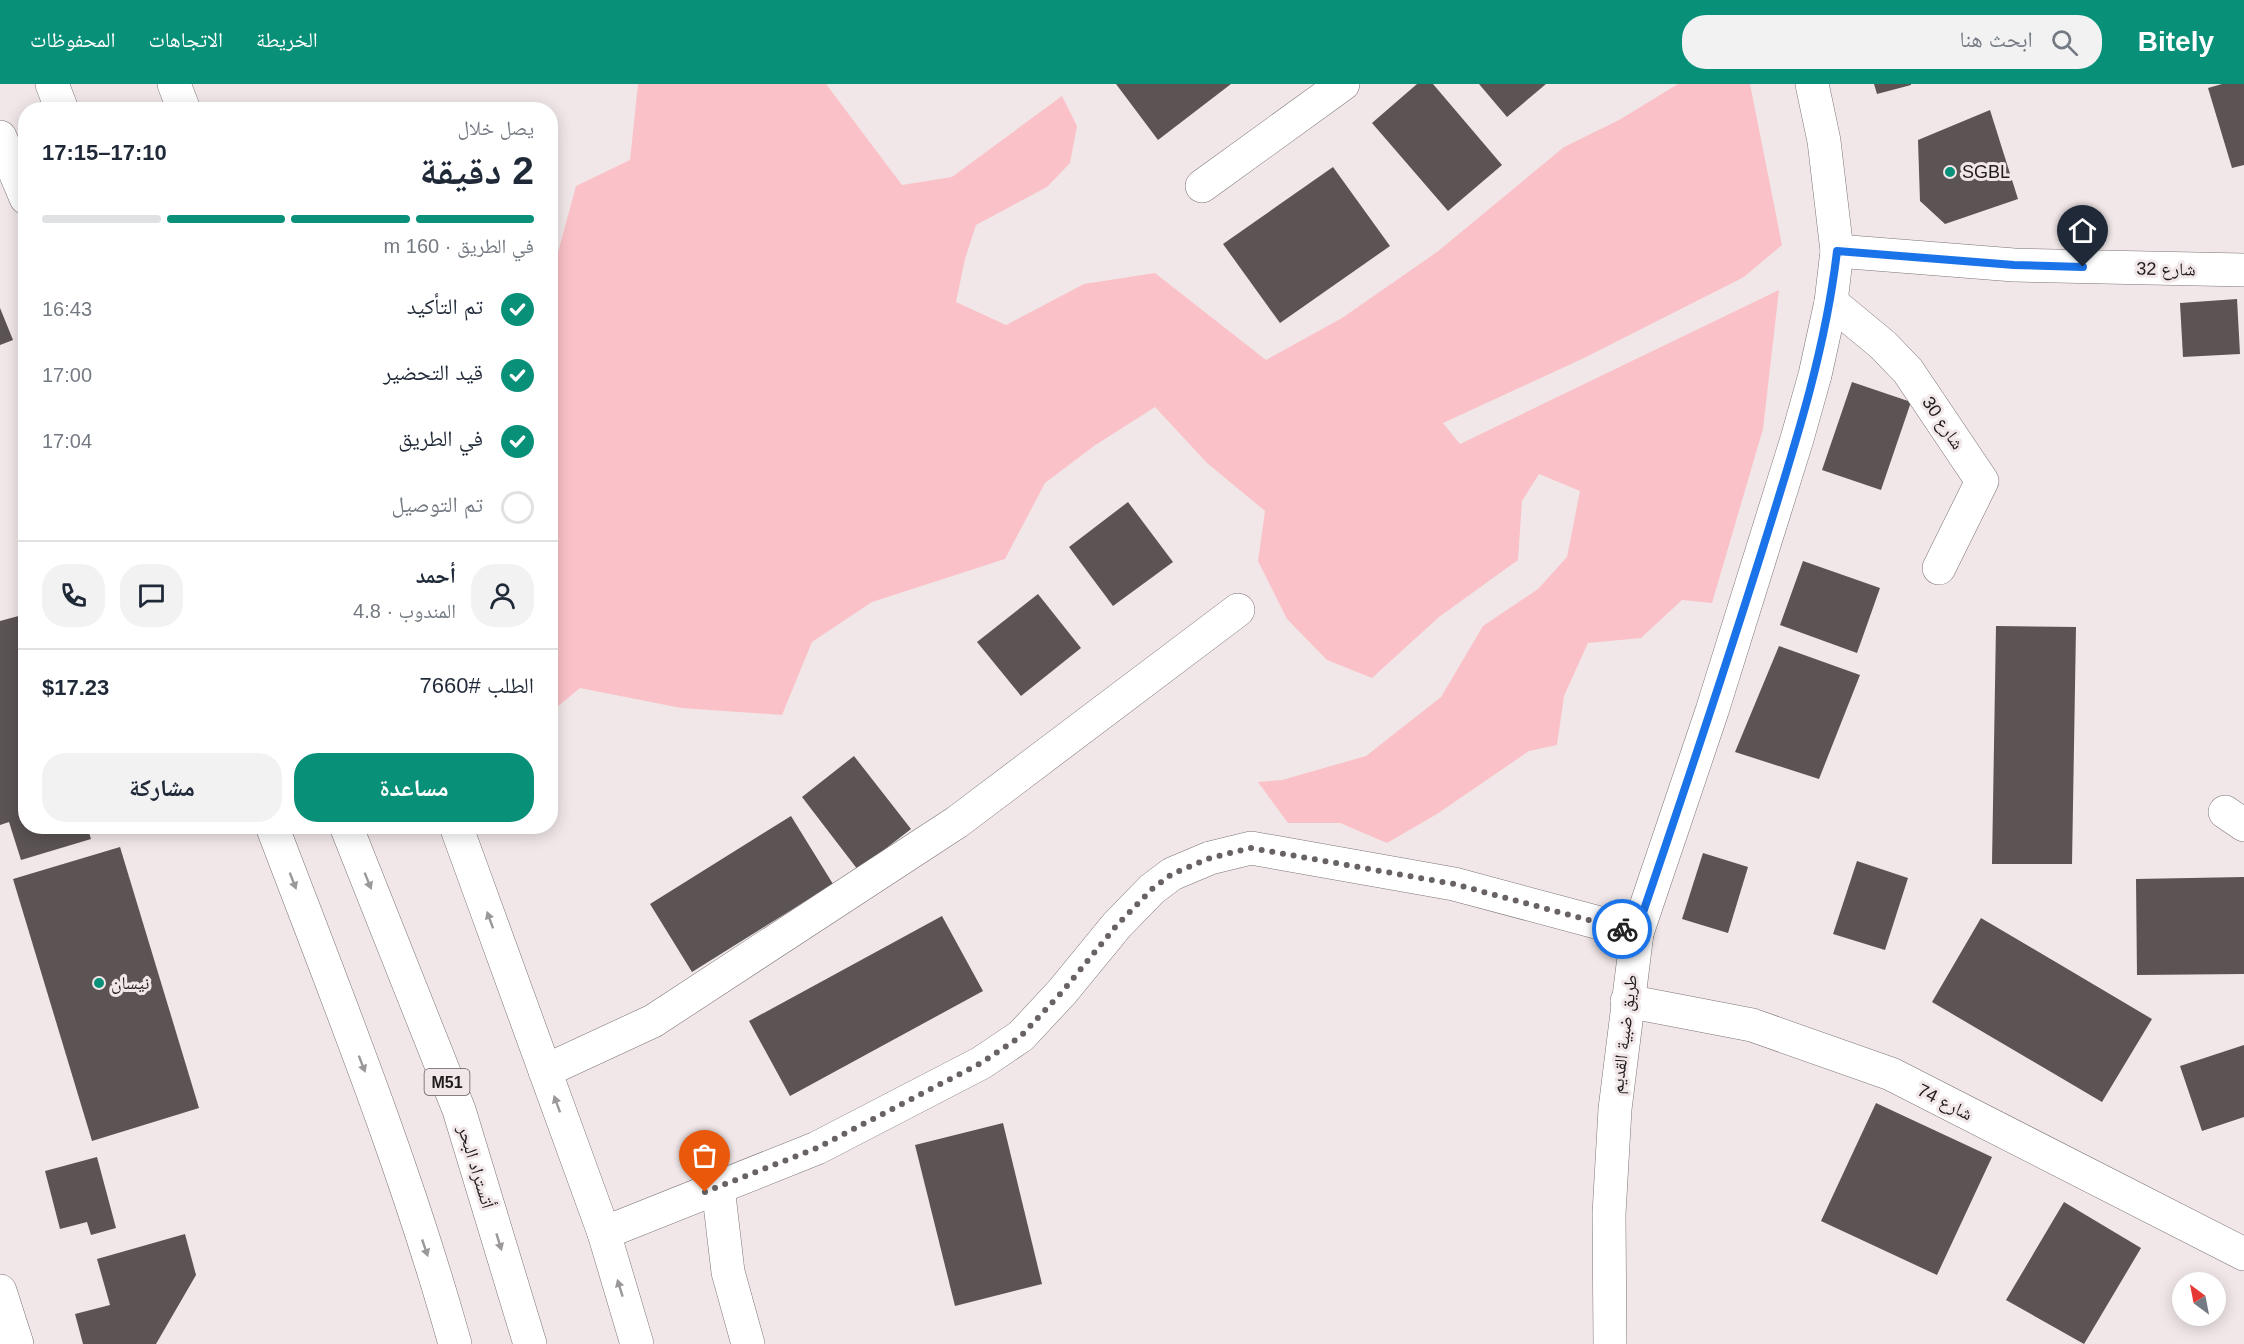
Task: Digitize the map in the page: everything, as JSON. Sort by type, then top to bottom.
[{"type":"main road","points":[[52,84],[59,102]]},
{"type":"main road","points":[[174,84],[181,102]]},
{"type":"main road","points":[[1202,186],[1343,84]]},
{"type":"main road","name":"طريق ضبية القديم","points":[[1610,1344],[1609,1214],[1615,1109],[1636,933],[1712,711],[1793,450],[1815,375],[1831,302],[1837,251],[1824,141],[1812,84]]},
{"type":"main road","points":[[0,137],[18,179]]},
{"type":"main road","name":"شارع 32","points":[[1837,251],[2014,265],[2244,270]]},
{"type":"main road","name":"شارع 30","points":[[1831,302],[1883,345],[1908,371],[1982,481],[1939,568]]},
{"type":"main road","points":[[545,1071],[653,1021],[957,822],[1238,610]]},
{"type":"main road","points":[[275,834],[368,1081],[455,1344]]},
{"type":"main road","name":"أتستراد البحر","points":[[349,834],[459,1110],[530,1344]]},
{"type":"main road","points":[[459,834],[604,1233],[637,1344]]},
{"type":"main road","points":[[604,1233],[817,1148],[981,1063],[1021,1036],[1117,925],[1152,889],[1172,874],[1210,858],[1251,848],[1454,884],[1636,933]]},
{"type":"main road","name":"شارع 74","points":[[1627,1001],[1752,1025],[1891,1074],[2241,1248]]},
{"type":"main road","points":[[718,1187],[728,1272],[748,1344]]},
{"type":"main road","points":[[0,1291],[17,1344]]},
{"type":"shaded area","points":[[638,84],[826,84],[902,185],[952,177],[1062,96],[1077,126],[1070,163],[1047,187],[976,225],[965,259],[956,302],[1006,325],[1084,284],[1155,273],[1266,360],[1342,318],[1437,252],[1564,147],[1619,120],[1678,84],[1750,84],[1782,245],[1744,277],[1584,358],[1443,423],[1460,444],[1779,290],[1763,429],[1712,603],[1682,600],[1641,638],[1588,643],[1564,696],[1557,745],[1529,751],[1437,814],[1387,843],[1340,823],[1288,823],[1258,782],[1282,780],[1366,756],[1441,697],[1483,626],[1538,589],[1567,557],[1580,491],[1539,474],[1522,501],[1518,560],[1439,617],[1372,678],[1327,660],[1287,619],[1258,561],[1265,511],[1207,463],[1155,407],[1094,446],[1045,483],[1005,559],[872,602],[812,642],[782,715],[681,708],[580,688],[558,706],[558,252],[576,186],[630,160]]},
{"type":"building","points":[[1116,84],[1231,84],[1158,140]]},
{"type":"building","points":[[1417,84],[1433,84],[1502,165],[1448,211],[1372,123]]},
{"type":"building","points":[[1479,84],[1546,84],[1507,117]]},
{"type":"building","points":[[1874,84],[1911,84],[1911,85],[1877,94]]},
{"type":"building","points":[[2222,84],[2244,84],[2244,165],[2232,168],[2208,88]]},
{"type":"building","points":[[1990,110],[2018,199],[1945,224],[1920,201],[1918,140]]},
{"type":"building","points":[[1333,167],[1390,246],[1280,323],[1223,244]]},
{"type":"building","points":[[2237,299],[2240,354],[2183,357],[2180,303]]},
{"type":"building","points":[[0,308],[13,340],[0,345]]},
{"type":"building","points":[[1852,382],[1911,402],[1881,490],[1822,470]]},
{"type":"building","points":[[1128,502],[1173,562],[1113,606],[1069,547]]},
{"type":"building","points":[[1803,561],[1880,588],[1857,653],[1780,625]]},
{"type":"building","points":[[1038,594],[1081,648],[1021,696],[977,642]]},
{"type":"building","points":[[18,616],[18,834],[89,834],[91,839],[21,860],[9,822],[0,825],[0,621]]},
{"type":"building","points":[[1996,626],[2076,627],[2072,864],[1992,864]]},
{"type":"building","points":[[1779,646],[1860,675],[1819,779],[1735,752]]},
{"type":"building","points":[[854,756],[911,829],[858,870],[802,797]]},
{"type":"building","points":[[791,816],[833,884],[692,972],[650,904]]},
{"type":"building","points":[[120,847],[199,1108],[92,1141],[13,879]]},
{"type":"building","points":[[1703,853],[1748,867],[1728,933],[1682,919]]},
{"type":"building","points":[[1857,861],[1908,878],[1885,950],[1833,934]]},
{"type":"building","points":[[2244,877],[2244,974],[2137,975],[2136,879]]},
{"type":"building","points":[[942,916],[983,991],[790,1096],[749,1021]]},
{"type":"building","points":[[1981,918],[2152,1019],[2102,1102],[1932,1002]]},
{"type":"building","points":[[2244,1045],[2244,1117],[2202,1131],[2180,1066]]},
{"type":"building","points":[[1876,1103],[1992,1157],[1937,1275],[1821,1221]]},
{"type":"building","points":[[1003,1123],[1042,1284],[955,1306],[915,1145]]},
{"type":"building","points":[[97,1157],[116,1228],[91,1235],[87,1222],[60,1229],[45,1171]]},
{"type":"building","points":[[2064,1202],[2141,1248],[2084,1344],[2006,1300]]},
{"type":"building","points":[[185,1234],[196,1275],[156,1344],[83,1344],[75,1314],[110,1305],[97,1259]]},
{"type":"way so far","points":[[705,1192],[817,1148],[981,1063],[1021,1036],[1062,992],[1117,925],[1152,889],[1172,874],[1210,858],[1251,848],[1454,884],[1622,929]]},
{"type":"place","name":"SGBL","points":[[1950,172]]},
{"type":"place","name":"نيسان","points":[[99,983]]},
{"type":"route","points":[[1622,929],[1636,933],[1712,711],[1815,375],[1831,302],[1837,251],[2014,265],[2083,267]]}]
